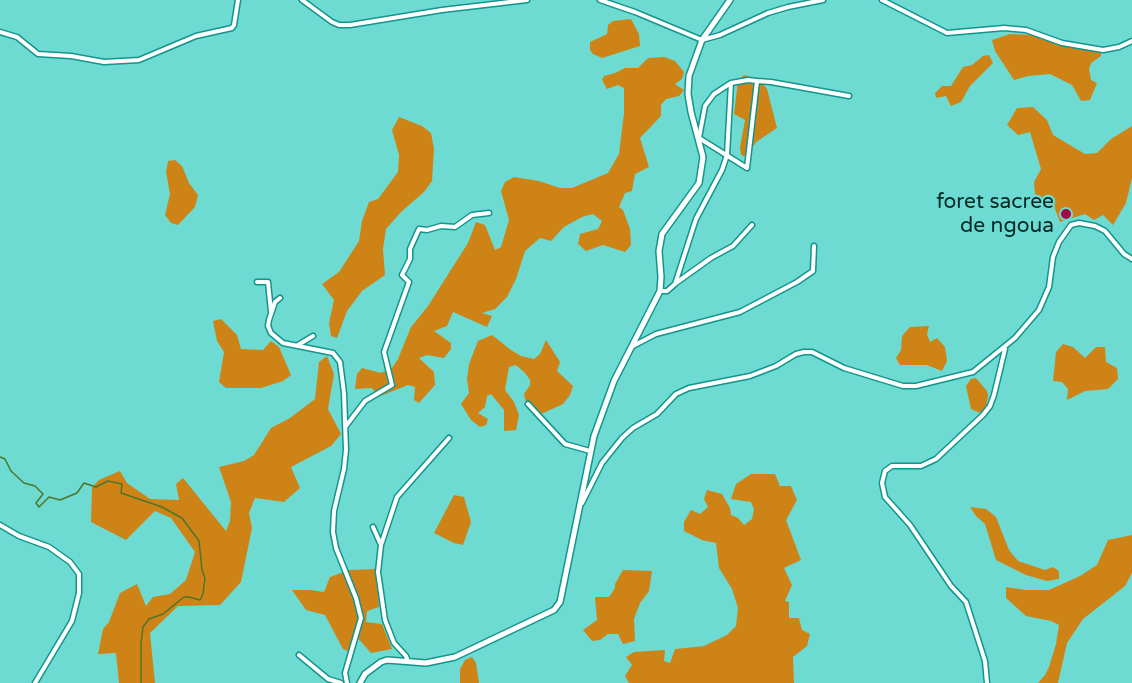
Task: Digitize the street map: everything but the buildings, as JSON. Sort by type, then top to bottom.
[{"type":"main road","points":[[360,683],[365,674],[381,662],[387,660],[436,662],[455,657],[557,607],[560,602],[590,451],[606,401],[629,347],[660,291],[660,243],[666,227],[699,183],[703,158],[691,112],[688,94],[689,76],[702,40],[730,0]]},
{"type":"street","points":[[0,32],[17,37],[38,54],[70,56],[104,62],[139,60],[196,36],[232,28],[238,0]]},
{"type":"street","points":[[302,0],[332,22],[339,25],[350,25],[442,10],[527,0]]},
{"type":"street","points":[[600,0],[702,40],[720,35],[768,13],[823,0]]},
{"type":"street","points":[[882,0],[947,33],[1015,29],[1062,43],[1103,50],[1119,47],[1132,41]]},
{"type":"street","points":[[757,81],[747,168],[699,138],[705,106],[714,94],[731,83],[757,81],[849,96]]},
{"type":"street","points":[[675,284],[696,219],[723,170],[727,155],[731,83]]},
{"type":"street","points":[[346,426],[365,401],[392,385],[384,352],[409,282],[402,274],[410,259],[410,249],[419,229],[455,226],[472,215],[489,213]]},
{"type":"street","points":[[579,509],[609,452],[633,428],[657,414],[676,394],[688,388],[750,376],[804,352],[812,352],[844,368],[896,385],[916,386],[973,372],[1005,348],[1024,330],[1045,299],[1056,250],[1071,225],[1079,223],[1095,226],[1105,231],[1124,254],[1132,259]]},
{"type":"street","points":[[660,291],[666,291],[711,258],[733,246],[752,225]]},
{"type":"street","points":[[629,347],[656,334],[740,312],[797,282],[813,272],[814,246]]},
{"type":"street","points":[[257,282],[268,282],[271,313],[269,330],[283,343],[333,353],[337,357],[344,393],[346,426],[345,460],[333,511],[333,532],[336,548],[356,598],[360,618],[345,673],[347,683]]},
{"type":"street","points":[[271,313],[275,302],[280,298]]},
{"type":"street","points":[[298,346],[313,336]]},
{"type":"street","points":[[987,683],[984,655],[966,602],[951,586],[910,525],[885,497],[882,483],[885,471],[892,466],[921,466],[936,459],[983,415],[994,395],[1005,348]]},
{"type":"street","points":[[528,404],[565,444],[590,451]]},
{"type":"street","points":[[408,662],[406,656],[394,642],[385,620],[378,572],[381,545],[397,497],[449,438]]},
{"type":"street","points":[[0,525],[19,536],[49,547],[70,562],[79,574],[77,609],[35,683]]},
{"type":"street","points":[[373,527],[381,545]]},
{"type":"street","points":[[299,655],[328,679],[341,683]]},
{"type":"shaded area","points":[[631,19],[639,34],[640,46],[602,58],[593,54],[590,50],[590,42],[607,34],[608,25],[613,21]]},
{"type":"shaded area","points":[[1010,34],[1035,35],[1057,45],[1101,49],[1101,56],[1091,63],[1089,69],[1091,80],[1097,83],[1090,100],[1081,101],[1072,85],[1050,74],[1014,80],[995,51],[992,40]]},
{"type":"shaded area","points":[[989,55],[993,63],[970,86],[961,102],[951,106],[946,96],[936,98],[935,93],[942,86],[951,86],[963,67],[972,65],[983,56]]},
{"type":"shaded area","points":[[664,57],[675,61],[684,72],[682,79],[675,84],[684,90],[679,96],[666,99],[661,105],[661,116],[640,138],[649,167],[635,174],[632,191],[625,193],[619,207],[623,210],[630,229],[631,245],[625,252],[603,245],[586,251],[578,244],[580,234],[598,229],[602,221],[593,214],[564,227],[551,241],[540,238],[525,251],[516,279],[507,297],[495,309],[482,313],[492,316],[487,327],[453,312],[447,326],[434,331],[451,343],[451,349],[444,358],[427,355],[419,358],[434,372],[435,385],[419,403],[414,400],[415,387],[408,385],[378,397],[372,388],[355,389],[357,374],[362,368],[381,373],[392,368],[411,327],[428,306],[468,243],[476,222],[485,225],[495,250],[501,247],[509,220],[501,191],[505,182],[514,177],[539,181],[560,188],[572,188],[608,173],[619,154],[624,113],[624,88],[618,85],[607,89],[602,80],[604,76],[625,68],[638,68],[648,58]]},
{"type":"shaded area","points":[[744,75],[759,79],[767,89],[777,128],[756,142],[746,157],[741,155],[740,147],[745,120],[734,114],[738,81]]},
{"type":"shaded area","points":[[1033,107],[1047,120],[1053,135],[1085,154],[1097,153],[1111,139],[1132,126],[1132,178],[1126,203],[1113,225],[1103,215],[1094,220],[1085,214],[1060,222],[1054,206],[1035,194],[1034,182],[1041,169],[1030,132],[1018,135],[1007,125],[1017,108]]},
{"type":"shaded area","points":[[399,117],[422,126],[431,133],[434,149],[432,181],[424,192],[386,229],[383,249],[385,275],[362,291],[347,311],[337,338],[331,336],[329,323],[334,300],[322,284],[339,272],[359,241],[362,221],[369,202],[378,199],[398,172],[399,155],[392,130]]},
{"type":"shaded area","points":[[175,160],[182,166],[189,183],[198,195],[195,207],[178,225],[171,223],[165,215],[170,194],[166,172],[168,161]]},
{"type":"shaded area","points":[[221,319],[237,335],[241,349],[263,350],[271,341],[279,347],[291,375],[283,381],[261,388],[226,388],[219,382],[224,352],[217,341],[213,321]]},
{"type":"shaded area","points":[[929,326],[927,334],[930,342],[937,338],[945,347],[947,361],[942,371],[927,365],[900,365],[896,358],[901,350],[902,336],[910,327]]},
{"type":"shaded area","points":[[492,335],[521,356],[534,359],[540,354],[546,340],[560,362],[557,371],[573,386],[563,404],[541,414],[526,402],[524,394],[530,385],[530,380],[516,365],[509,367],[505,390],[514,402],[519,415],[516,430],[504,431],[504,410],[491,394],[487,396],[485,407],[478,413],[488,419],[486,425],[480,427],[471,420],[461,404],[469,393],[467,379],[469,364],[478,341]]},
{"type":"shaded area","points":[[1063,344],[1073,347],[1085,358],[1096,347],[1105,347],[1106,362],[1117,368],[1118,379],[1108,389],[1085,391],[1067,400],[1068,389],[1062,382],[1053,381],[1056,352]]},
{"type":"shaded area","points":[[327,356],[334,374],[328,409],[341,434],[331,446],[291,467],[300,488],[284,502],[255,498],[249,513],[252,528],[241,582],[220,605],[178,606],[150,633],[155,683],[119,683],[116,653],[98,654],[103,629],[109,622],[120,593],[137,584],[146,606],[153,597],[170,594],[186,580],[195,552],[171,518],[155,511],[126,540],[91,522],[92,487],[99,480],[120,471],[127,483],[150,499],[179,500],[176,484],[183,478],[226,531],[230,521],[231,502],[219,467],[244,461],[254,455],[271,428],[290,418],[315,399],[319,362]]},
{"type":"shaded area","points":[[976,378],[987,391],[988,396],[986,407],[980,413],[971,409],[966,386],[971,379]]},
{"type":"shaded area","points":[[751,474],[775,474],[780,486],[791,486],[797,500],[786,520],[801,560],[784,568],[792,585],[785,601],[789,602],[789,618],[799,618],[802,630],[810,634],[807,646],[793,657],[794,683],[629,683],[625,676],[632,665],[626,657],[634,652],[665,650],[664,661],[670,663],[675,649],[704,646],[727,635],[736,626],[738,608],[732,589],[719,568],[716,543],[702,540],[684,531],[684,522],[691,510],[700,514],[708,507],[704,499],[707,490],[722,494],[730,508],[731,515],[738,518],[744,525],[752,519],[754,509],[751,502],[731,499],[736,484]]},
{"type":"shaded area","points":[[454,495],[464,497],[471,522],[463,545],[434,533]]},
{"type":"shaded area","points":[[970,507],[986,509],[996,517],[1009,550],[1018,561],[1045,570],[1053,567],[1059,571],[1059,579],[1047,581],[1026,575],[996,560],[985,524]]},
{"type":"shaded area","points":[[1132,535],[1132,573],[1125,586],[1083,619],[1067,643],[1058,683],[1038,683],[1049,667],[1059,625],[1026,616],[1006,598],[1006,587],[1049,590],[1080,576],[1097,565],[1108,540]]},
{"type":"shaded area","points":[[376,569],[379,607],[367,611],[366,622],[382,624],[392,649],[371,653],[355,635],[350,652],[343,649],[325,615],[306,610],[292,590],[324,592],[330,577],[349,570]]},
{"type":"shaded area","points":[[623,570],[652,571],[649,591],[640,603],[634,619],[635,641],[623,644],[618,634],[608,634],[600,640],[592,641],[583,630],[597,620],[595,597],[609,597]]},
{"type":"shaded area","points":[[472,657],[476,663],[479,683],[460,683],[460,669],[465,660]]},
{"type":"waterway","points":[[0,457],[5,459],[11,471],[24,483],[35,486],[43,494],[36,503],[39,507],[49,497],[60,500],[77,493],[84,483],[96,487],[108,481],[122,484],[121,493],[162,507],[182,518],[199,541],[205,578],[203,594],[200,600],[184,597],[163,614],[149,619],[143,627],[141,683]]},
{"type":"place","name":"foret sacree de ngoua","points":[[1066,214]]}]
